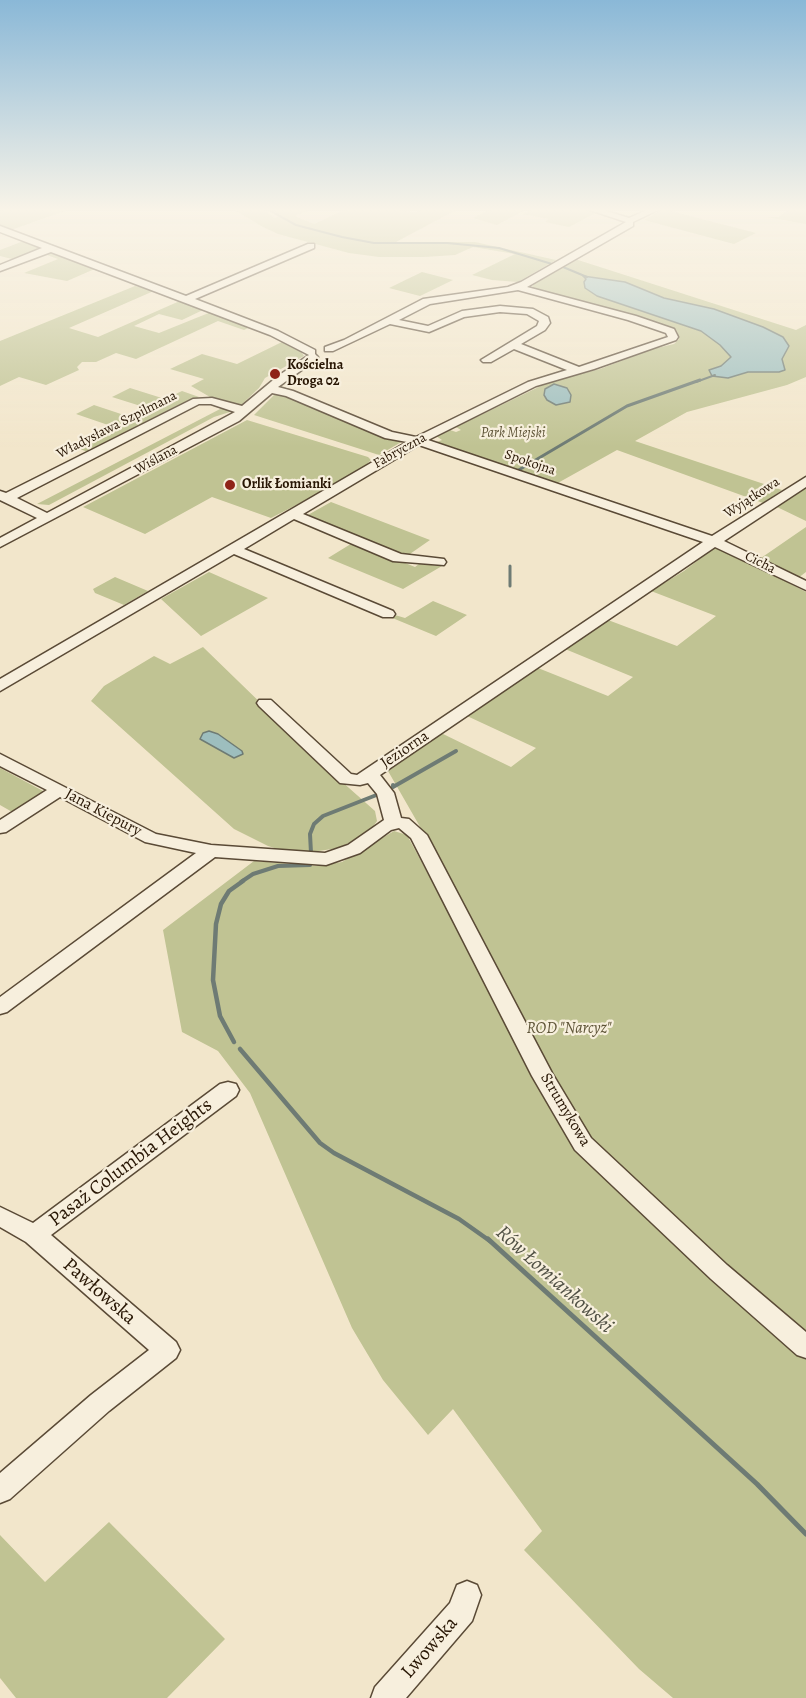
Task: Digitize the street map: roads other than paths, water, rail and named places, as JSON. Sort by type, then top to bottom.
[{"type":"street","points":[[155,288],[322,353]]},
{"type":"street","points":[[185,300],[213,288]]},
{"type":"street","name":"Wiślana","points":[[0,543],[244,411],[282,378],[322,353],[427,301],[514,288]]},
{"type":"street","name":"Fabryczna","points":[[0,686],[418,441],[522,388],[671,339],[673,335],[666,330],[632,318],[517,288]]},
{"type":"street","points":[[389,321],[429,329],[462,314],[484,309],[523,310],[541,315],[545,322],[544,326],[487,360]]},
{"type":"street","points":[[514,345],[578,370]]},
{"type":"street","name":"Spokojna","points":[[270,389],[289,393],[390,435],[418,441],[714,541]]},
{"type":"street","name":"Władysława Szpilmana","points":[[4,496],[197,401],[212,401],[244,411]]},
{"type":"street","name":"Wyjątkowa","points":[[714,541],[806,481]]},
{"type":"street","points":[[4,496],[47,518]]},
{"type":"street","points":[[292,514],[398,558],[438,562]]},
{"type":"street","name":"Cicha","points":[[714,541],[806,586]]},
{"type":"street","name":"Jeziorna","points":[[394,823],[385,793],[370,774],[714,541]]},
{"type":"street","points":[[233,549],[388,614]]},
{"type":"street","points":[[265,703],[346,779],[360,780],[370,774]]},
{"type":"street","name":"Jana Kiepury","points":[[0,759],[151,838],[211,851]]},
{"type":"street","points":[[0,828],[59,790]]},
{"type":"street","points":[[0,1007],[211,851],[326,860],[354,849],[385,826],[394,823]]},
{"type":"street","name":"Strumykowa","points":[[394,823],[403,824],[417,835],[543,1076],[583,1144],[719,1272],[806,1347]]},
{"type":"street","name":"Pasaż Columbia Heights","points":[[34,1235],[228,1090]]},
{"type":"street","name":"Pawłowska","points":[[0,1216],[34,1235],[167,1350],[100,1403],[0,1490]]},
{"type":"street","name":"Lwowska","points":[[386,1698],[462,1611],[467,1595]]},
{"type":"water","points":[[585,288],[640,288],[664,298],[714,309],[763,327],[783,337],[789,346],[782,359],[785,370],[748,372],[728,378],[712,376],[709,370],[721,366],[731,357],[720,345],[701,331],[597,296]]},
{"type":"water","points":[[554,384],[567,388],[571,395],[570,402],[556,405],[547,400],[544,395],[545,389]]},
{"type":"water","points":[[209,731],[218,734],[243,754],[234,758],[200,739],[203,733]]},
{"type":"waterway","name":"Rów Łomiankowski","points":[[696,382],[715,375]]},
{"type":"waterway","name":"Rów Łomiankowski","points":[[517,471],[627,406],[700,380]]},
{"type":"waterway","name":"Rów Łomiankowski","points":[[510,566],[510,586]]},
{"type":"waterway","points":[[393,785],[393,787],[456,751]]},
{"type":"waterway","name":"Rów Łomiankowski","points":[[311,853],[310,834],[314,824],[323,816],[379,794]]},
{"type":"waterway","name":"Rów Łomiankowski","points":[[241,882],[253,874],[278,866],[310,865]]},
{"type":"waterway","name":"Rów Łomiankowski","points":[[234,1042],[220,1016],[213,980],[216,924],[221,904],[229,891],[243,881]]},
{"type":"waterway","name":"Rów Łomiankowski","points":[[240,1049],[320,1143],[334,1153],[459,1219],[490,1241]]},
{"type":"waterway","name":"Rów Łomiankowski","points":[[488,1239],[757,1484],[806,1534]]},
{"type":"place","name":"Kościelna Droga 02","points":[[275,374]]},
{"type":"place","name":"Orlik Łomianki","points":[[230,485]]},
{"type":"park label","name":"Park Miejski","points":[[513,434]]},
{"type":"park label","name":"ROD \"Narcyz\"","points":[[569,1029]]}]
